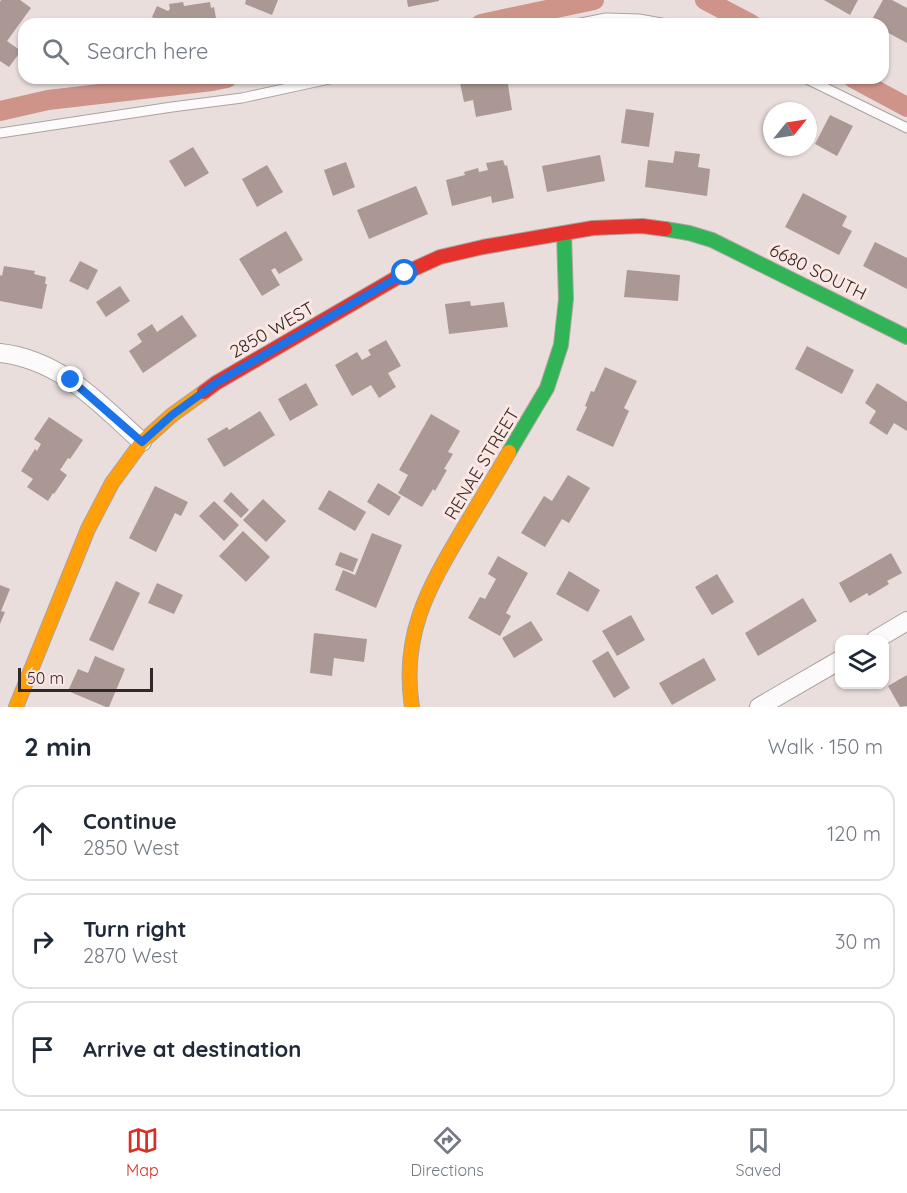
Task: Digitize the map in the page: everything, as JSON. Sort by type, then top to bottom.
[{"type":"street","name":"2850 WEST","points":[[17,704],[88,528],[112,483],[142,442],[172,415],[216,383],[405,273],[440,257],[483,246],[593,228],[642,226],[688,233],[712,240]]},
{"type":"street","name":"RENAE STREET","points":[[412,707],[409,660],[424,600],[436,575],[547,388],[561,345],[566,299],[564,233]]},
{"type":"street","name":"6680 SOUTH","points":[[712,240],[907,337]]},
{"type":"street","points":[[0,353],[16,355],[45,365],[71,380],[142,442]]},
{"type":"street","points":[[882,635],[907,621]]},
{"type":"street","points":[[759,707],[835,663]]},
{"type":"lane","points":[[0,133],[172,107],[242,99],[308,84]]},
{"type":"lane","points":[[817,84],[907,128]]},
{"type":"building","points":[[1,0],[20,0],[31,8],[24,18],[18,18],[18,26],[7,41],[18,49],[18,55],[9,67],[0,61]]},
{"type":"building","points":[[246,0],[278,0],[272,15],[245,4]]},
{"type":"building","points":[[407,0],[439,0],[439,1],[408,7]]},
{"type":"building","points":[[824,0],[858,0],[850,15]]},
{"type":"building","points":[[883,0],[892,0],[907,8],[907,43],[889,33],[889,18],[873,18]]},
{"type":"building","points":[[183,2],[184,6],[210,2],[211,8],[214,7],[216,18],[152,17],[157,6],[168,11],[169,4]]},
{"type":"building","points":[[460,84],[508,84],[512,110],[476,117],[473,100],[464,102]]},
{"type":"building","points":[[626,109],[654,113],[649,147],[621,143]]},
{"type":"building","points":[[830,115],[853,126],[837,156],[817,145],[817,140]]},
{"type":"building","points":[[193,147],[209,173],[185,187],[169,161]]},
{"type":"building","points":[[675,151],[700,154],[698,167],[710,169],[707,196],[645,187],[648,160],[673,163]]},
{"type":"building","points":[[600,155],[605,181],[547,192],[542,166]]},
{"type":"building","points":[[503,160],[505,166],[507,165],[514,198],[492,203],[491,196],[452,206],[446,180],[465,175],[464,172],[478,168],[479,172],[488,170],[486,163]]},
{"type":"building","points":[[346,162],[355,187],[333,196],[324,170]]},
{"type":"building","points":[[267,165],[283,192],[257,207],[242,179]]},
{"type":"building","points":[[416,186],[428,214],[369,239],[357,210]]},
{"type":"building","points":[[803,193],[847,216],[842,226],[852,231],[839,255],[785,227]]},
{"type":"building","points":[[286,231],[303,260],[279,274],[275,268],[271,270],[280,285],[262,296],[239,259]]},
{"type":"building","points":[[875,242],[907,258],[907,289],[863,266]]},
{"type":"building","points":[[80,261],[98,270],[88,290],[69,281]]},
{"type":"building","points":[[4,266],[35,271],[34,274],[46,277],[45,284],[47,284],[42,309],[0,301],[0,275],[2,276]]},
{"type":"building","points":[[627,270],[680,275],[678,301],[624,297]]},
{"type":"building","points":[[120,286],[130,301],[106,317],[96,302]]},
{"type":"building","points":[[470,301],[471,306],[504,302],[508,327],[449,334],[445,304]]},
{"type":"building","points":[[182,315],[197,336],[143,373],[129,351],[142,342],[137,334],[152,324],[157,332]]},
{"type":"building","points":[[386,340],[401,366],[388,373],[396,387],[379,398],[371,385],[352,396],[335,365],[357,352],[362,360],[371,355],[368,350]]},
{"type":"building","points":[[807,346],[854,370],[842,394],[795,369]]},
{"type":"building","points":[[605,367],[637,381],[624,408],[629,411],[613,447],[576,430],[587,407],[585,406],[591,391],[594,392]]},
{"type":"building","points":[[306,383],[318,405],[290,421],[278,399]]},
{"type":"building","points":[[877,383],[907,402],[907,431],[894,423],[887,435],[869,423],[876,411],[865,403]]},
{"type":"building","points":[[260,411],[275,435],[224,467],[207,439],[227,427],[229,430]]},
{"type":"building","points":[[431,414],[460,431],[448,452],[453,454],[444,469],[447,470],[435,491],[433,489],[422,507],[398,493],[408,475],[399,470]]},
{"type":"building","points":[[49,417],[83,440],[60,470],[67,475],[48,501],[27,487],[33,479],[21,471],[35,449],[37,451],[41,444],[34,439]]},
{"type":"building","points":[[568,475],[590,488],[569,523],[562,519],[545,547],[521,533],[544,496],[552,501]]},
{"type":"building","points":[[378,483],[401,497],[389,516],[367,502]]},
{"type":"building","points":[[155,486],[188,502],[181,516],[175,513],[156,552],[129,538]]},
{"type":"building","points":[[329,490],[366,512],[355,531],[318,509]]},
{"type":"building","points":[[231,492],[249,510],[241,518],[223,501]]},
{"type":"building","points":[[263,499],[286,521],[266,542],[243,520]]},
{"type":"building","points":[[214,501],[239,525],[224,541],[199,516]]},
{"type":"building","points":[[243,531],[270,557],[246,582],[219,556]]},
{"type":"building","points":[[372,533],[402,545],[376,608],[335,590],[343,570],[355,575]]},
{"type":"building","points":[[340,552],[358,559],[353,572],[335,565]]},
{"type":"building","points":[[891,553],[902,573],[887,581],[889,584],[869,596],[867,593],[850,603],[839,583]]},
{"type":"building","points":[[498,556],[528,573],[506,613],[511,616],[500,636],[468,618],[480,597],[485,599],[496,579],[488,574]]},
{"type":"building","points":[[569,571],[600,590],[588,612],[556,594]]},
{"type":"building","points":[[717,574],[734,602],[712,615],[695,587]]},
{"type":"building","points":[[116,581],[140,593],[113,651],[89,640]]},
{"type":"building","points":[[157,583],[183,595],[174,614],[148,603]]},
{"type":"building","points":[[0,585],[10,589],[1,611],[5,612],[0,624]]},
{"type":"building","points":[[803,598],[817,621],[758,656],[745,633]]},
{"type":"building","points":[[631,615],[645,640],[617,656],[602,631]]},
{"type":"building","points":[[531,621],[543,640],[514,658],[502,638]]},
{"type":"building","points":[[314,633],[367,639],[364,662],[334,658],[332,676],[310,673]]},
{"type":"building","points":[[608,651],[630,688],[614,698],[592,661]]},
{"type":"building","points":[[95,656],[125,669],[109,707],[68,691],[78,669],[88,673]]},
{"type":"building","points":[[704,658],[716,680],[672,705],[659,683]]},
{"type":"building","points":[[907,675],[907,706],[900,707],[889,685]]},
{"type":"waterway","points":[[509,18],[594,0]]},
{"type":"waterway","points":[[705,0],[740,18]]},
{"type":"waterway","points":[[0,111],[48,100],[186,84]]},
{"type":"waterway","points":[[864,84],[907,107]]},
{"type":"traffic: fast","points":[[665,229],[712,240],[907,337]]},
{"type":"traffic: fast","points":[[509,452],[547,388],[561,345],[566,299],[564,233]]},
{"type":"traffic: slow","points":[[16,707],[88,529],[112,483],[142,442],[172,415],[204,392]]},
{"type":"traffic: slow","points":[[412,707],[410,658],[420,614],[438,573],[509,452]]},
{"type":"traffic: jam","points":[[204,392],[405,273],[440,257],[483,247],[593,228],[642,226],[665,229]]},
{"type":"route","points":[[71,380],[142,442],[172,415],[216,383],[405,273]]}]
